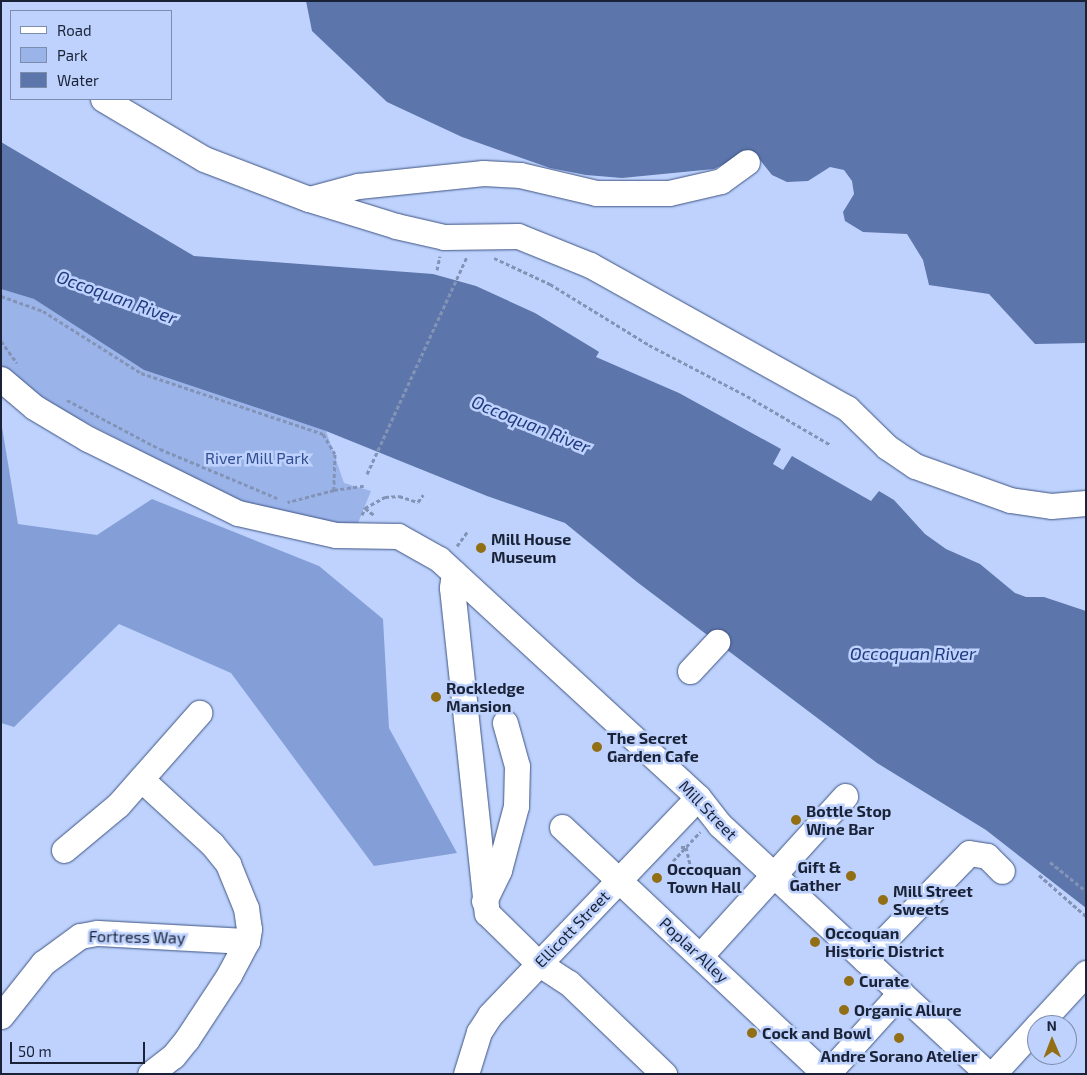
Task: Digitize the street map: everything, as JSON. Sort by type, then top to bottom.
[{"type":"street","points":[[105,100],[204,159],[309,200],[396,226],[444,236],[518,236],[590,265],[847,408],[887,447],[915,466],[1010,500],[1051,506],[1086,503]]},
{"type":"street","points":[[309,200],[358,186],[483,173],[520,175],[596,193],[669,193],[721,181],[747,162]]},
{"type":"street","name":"Mill Street","points":[[11,373],[34,407],[88,439],[238,513],[345,536],[398,536],[439,559],[698,797],[713,818],[988,1074]]},
{"type":"street","points":[[454,573],[452,588],[484,901],[489,918],[538,964],[569,983],[664,1074]]},
{"type":"street","points":[[690,671],[717,642]]},
{"type":"street","points":[[64,850],[118,805],[199,713]]},
{"type":"street","points":[[484,901],[499,870],[516,806],[517,766],[505,723]]},
{"type":"street","points":[[141,779],[212,844],[228,864],[248,914],[246,942],[187,1039],[173,1056],[150,1074]]},
{"type":"street","points":[[700,956],[844,796]]},
{"type":"street","name":"Ellicott Street","points":[[473,1069],[490,1015],[698,797]]},
{"type":"street","name":"Poplar Alley","points":[[562,827],[826,1074]]},
{"type":"street","points":[[865,960],[969,853],[987,856],[1002,870]]},
{"type":"street","name":"Fortress Way","points":[[1,1016],[43,963],[80,936],[97,933],[246,942]]},
{"type":"street","points":[[1046,1015],[1086,972]]},
{"type":"street","points":[[826,1074],[901,992]]},
{"type":"street","points":[[993,1074],[1027,1036]]},
{"type":"path","points":[[477,236],[493,258],[550,284],[649,345],[747,396],[831,445]]},
{"type":"path","points":[[367,474],[458,276]]},
{"type":"path","points":[[1,296],[43,311],[141,373],[323,434],[335,454],[334,490]]},
{"type":"path","points":[[1,341],[11,373]]},
{"type":"path","points":[[59,396],[160,449],[287,502],[300,496],[364,486]]},
{"type":"path","points":[[365,508],[385,497],[399,496],[418,502],[423,495]]},
{"type":"path","points":[[673,861],[699,833]]},
{"type":"path","points":[[672,846],[686,847]]},
{"type":"path","points":[[682,878],[691,868],[686,847]]},
{"type":"path","points":[[1050,862],[1086,891]]},
{"type":"path","points":[[1039,875],[1086,916]]},
{"type":"green space","name":"River Mill Park","points":[[1,289],[34,299],[144,370],[326,431],[344,483],[371,491],[354,533],[238,501],[40,399],[1,366]]},
{"type":"shaded area","points":[[1,421],[18,524],[97,535],[152,499],[319,566],[383,619],[389,728],[457,853],[374,866],[231,673],[119,624],[14,727],[1,723]]},
{"type":"water","points":[[306,1],[1086,1],[1086,343],[1035,344],[989,294],[929,285],[923,260],[907,234],[863,232],[845,221],[843,212],[854,194],[852,181],[844,170],[830,167],[808,181],[787,182],[772,175],[760,160],[746,153],[714,169],[622,178],[586,175],[550,168],[462,137],[387,102],[312,31]]},
{"type":"water","name":"Occoquan River","points":[[1,142],[194,256],[433,274],[476,286],[535,313],[599,352],[596,357],[679,393],[781,449],[773,464],[783,470],[792,456],[871,501],[879,491],[894,500],[925,534],[946,549],[980,564],[1015,593],[1026,597],[1044,597],[1086,611],[1086,908],[986,830],[877,763],[637,582],[565,523],[487,496],[326,431],[144,370],[34,299],[1,289]]},
{"type":"place","name":"Mill House Museum","points":[[481,548]]},
{"type":"place","name":"Rockledge Mansion","points":[[436,697]]},
{"type":"place","name":"The Secret Garden Cafe","points":[[597,747]]},
{"type":"place","name":"Bottle Stop Wine Bar","points":[[796,820]]},
{"type":"place","name":"Gift & Gather","points":[[851,876]]},
{"type":"place","name":"Occoquan Town Hall","points":[[657,878]]},
{"type":"place","name":"Mill Street Sweets","points":[[883,900]]},
{"type":"place","name":"Occoquan Historic District","points":[[815,942]]},
{"type":"place","name":"Curate","points":[[849,981]]},
{"type":"place","name":"Organic Allure","points":[[844,1010]]},
{"type":"place","name":"Cock and Bowl","points":[[752,1033]]},
{"type":"place","name":"Andre Sorano Atelier","points":[[899,1038]]}]
